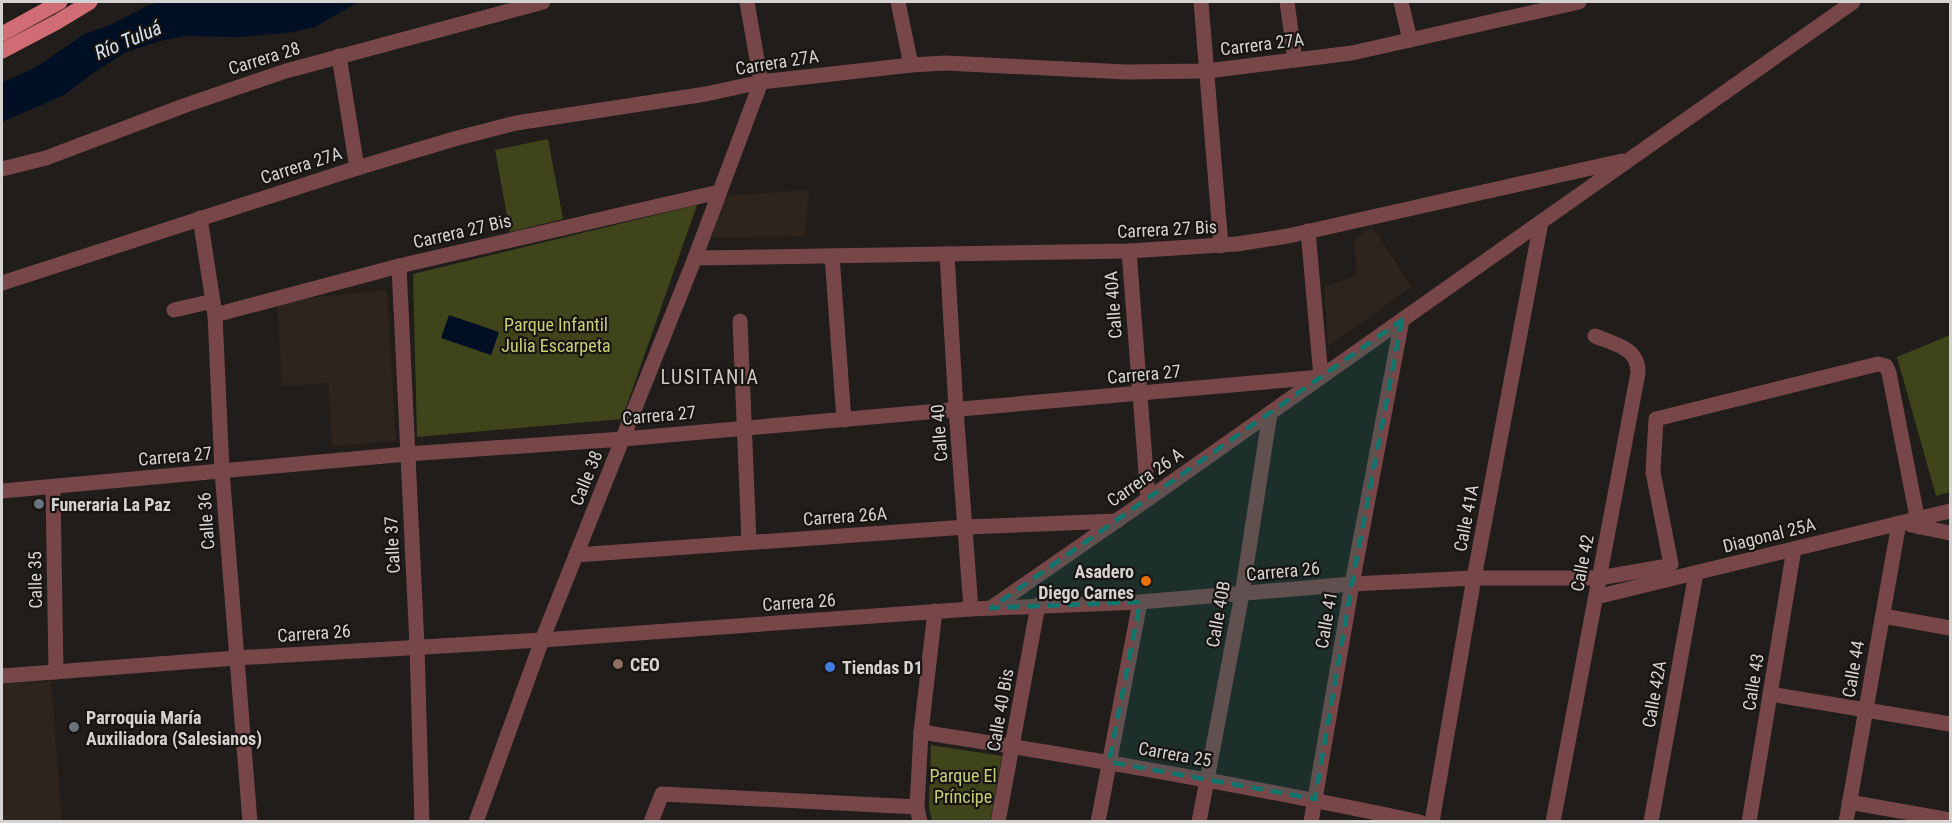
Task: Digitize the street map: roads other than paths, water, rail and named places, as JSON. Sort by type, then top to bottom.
[{"type":"main road","points":[[2,33],[60,2]]},
{"type":"main road","points":[[2,51],[90,2]]},
{"type":"street","name":"Carrera 28","points":[[2,169],[46,158],[241,85],[339,56],[543,2]]},
{"type":"street","points":[[747,2],[761,82]]},
{"type":"street","points":[[898,2],[911,65]]},
{"type":"street","points":[[1201,2],[1221,246]]},
{"type":"street","points":[[1287,2],[1295,60]]},
{"type":"street","points":[[1401,2],[1410,40]]},
{"type":"street","points":[[1505,2],[1509,18]]},
{"type":"street","name":"Carrera 27A","points":[[2,283],[357,168],[516,123],[706,94],[761,82],[911,65],[957,64],[1126,72],[1207,71],[1352,52],[1579,2]]},
{"type":"street","name":"Carrera 26 A","points":[[991,608],[1853,2]]},
{"type":"street","points":[[339,56],[357,168]]},
{"type":"street","name":"Calle 38","points":[[476,822],[542,640],[695,258],[761,82]]},
{"type":"street","name":"Carrera 27 Bis","points":[[695,258],[1129,251],[1221,246],[1263,241],[1631,158]]},
{"type":"street","name":"Carrera 27 Bis","points":[[174,309],[214,308],[719,192]]},
{"type":"street","name":"Calle 36","points":[[200,218],[214,308],[222,471],[250,822]]},
{"type":"street","name":"Calle 41A","points":[[1432,822],[1474,578],[1541,222]]},
{"type":"street","points":[[1308,231],[1321,378]]},
{"type":"street","name":"Calle 40A","points":[[1129,251],[1148,499]]},
{"type":"street","name":"Calle 40","points":[[947,254],[971,609]]},
{"type":"street","points":[[832,256],[844,420]]},
{"type":"street","name":"Calle 37","points":[[399,266],[417,646],[422,822]]},
{"type":"street","name":"Calle 41","points":[[1311,822],[1352,584],[1402,320]]},
{"type":"street","points":[[740,321],[749,542]]},
{"type":"street","name":"Calle 42","points":[[1553,822],[1638,365],[1631,351],[1594,336]]},
{"type":"street","name":"Carrera 26","points":[[2,676],[935,611],[1140,602],[1352,584],[1474,578],[1599,578],[1671,564],[1653,472],[1656,419],[1878,364],[1886,366],[1889,373],[1918,523]]},
{"type":"street","name":"Carrera 27","points":[[2,491],[407,454],[844,420],[1321,378]]},
{"type":"street","name":"Calle 40B","points":[[1199,822],[1242,594],[1270,413]]},
{"type":"street","name":"Calle 35","points":[[53,487],[56,672]]},
{"type":"street","name":"Diagonal 25A","points":[[1596,597],[1899,523],[1918,523],[1950,511]]},
{"type":"street","name":"Carrera 26A","points":[[576,555],[966,527],[1117,521]]},
{"type":"street","name":"Calle 44","points":[[1846,822],[1899,523]]},
{"type":"street","points":[[1918,523],[1950,533]]},
{"type":"street","name":"Calle 43","points":[[1749,822],[1794,549]]},
{"type":"street","name":"Calle 42A","points":[[1651,822],[1696,573]]},
{"type":"street","points":[[1098,822],[1140,602]]},
{"type":"street","name":"Calle 40 Bis","points":[[998,822],[1038,605]]},
{"type":"street","points":[[651,822],[662,794],[919,814],[921,732],[935,611]]},
{"type":"street","points":[[1882,616],[1950,628]]},
{"type":"street","points":[[1770,694],[1950,724]]},
{"type":"street","name":"Carrera 25","points":[[921,732],[1109,762],[1315,799],[1420,822]]},
{"type":"street","points":[[1849,802],[1950,820]]},
{"type":"water","name":"Río Tuluá","points":[[358,2],[315,27],[287,33],[237,37],[184,36],[126,52],[64,95],[2,122],[2,83],[38,66],[83,35],[110,25],[147,6],[156,3]]},
{"type":"water","points":[[449,315],[499,332],[491,355],[441,338]]},
{"type":"place","name":"Funeraria La Paz","points":[[39,504]]},
{"type":"place","name":"Asadero Diego Carnes","points":[[1146,581]]},
{"type":"place","name":"CEO","points":[[618,664]]},
{"type":"place","name":"Tiendas D1","points":[[830,667]]},
{"type":"place","name":"Parroquia María Auxiliadora (Salesianos)","points":[[74,727]]},
{"type":"district","name":"LUSITANIA","points":[[710,377]]},
{"type":"park label","name":"Parque Infantil Julia Escarpeta","points":[[556,334]]},
{"type":"park label","name":"Parque El Príncipe","points":[[963,785]]}]
